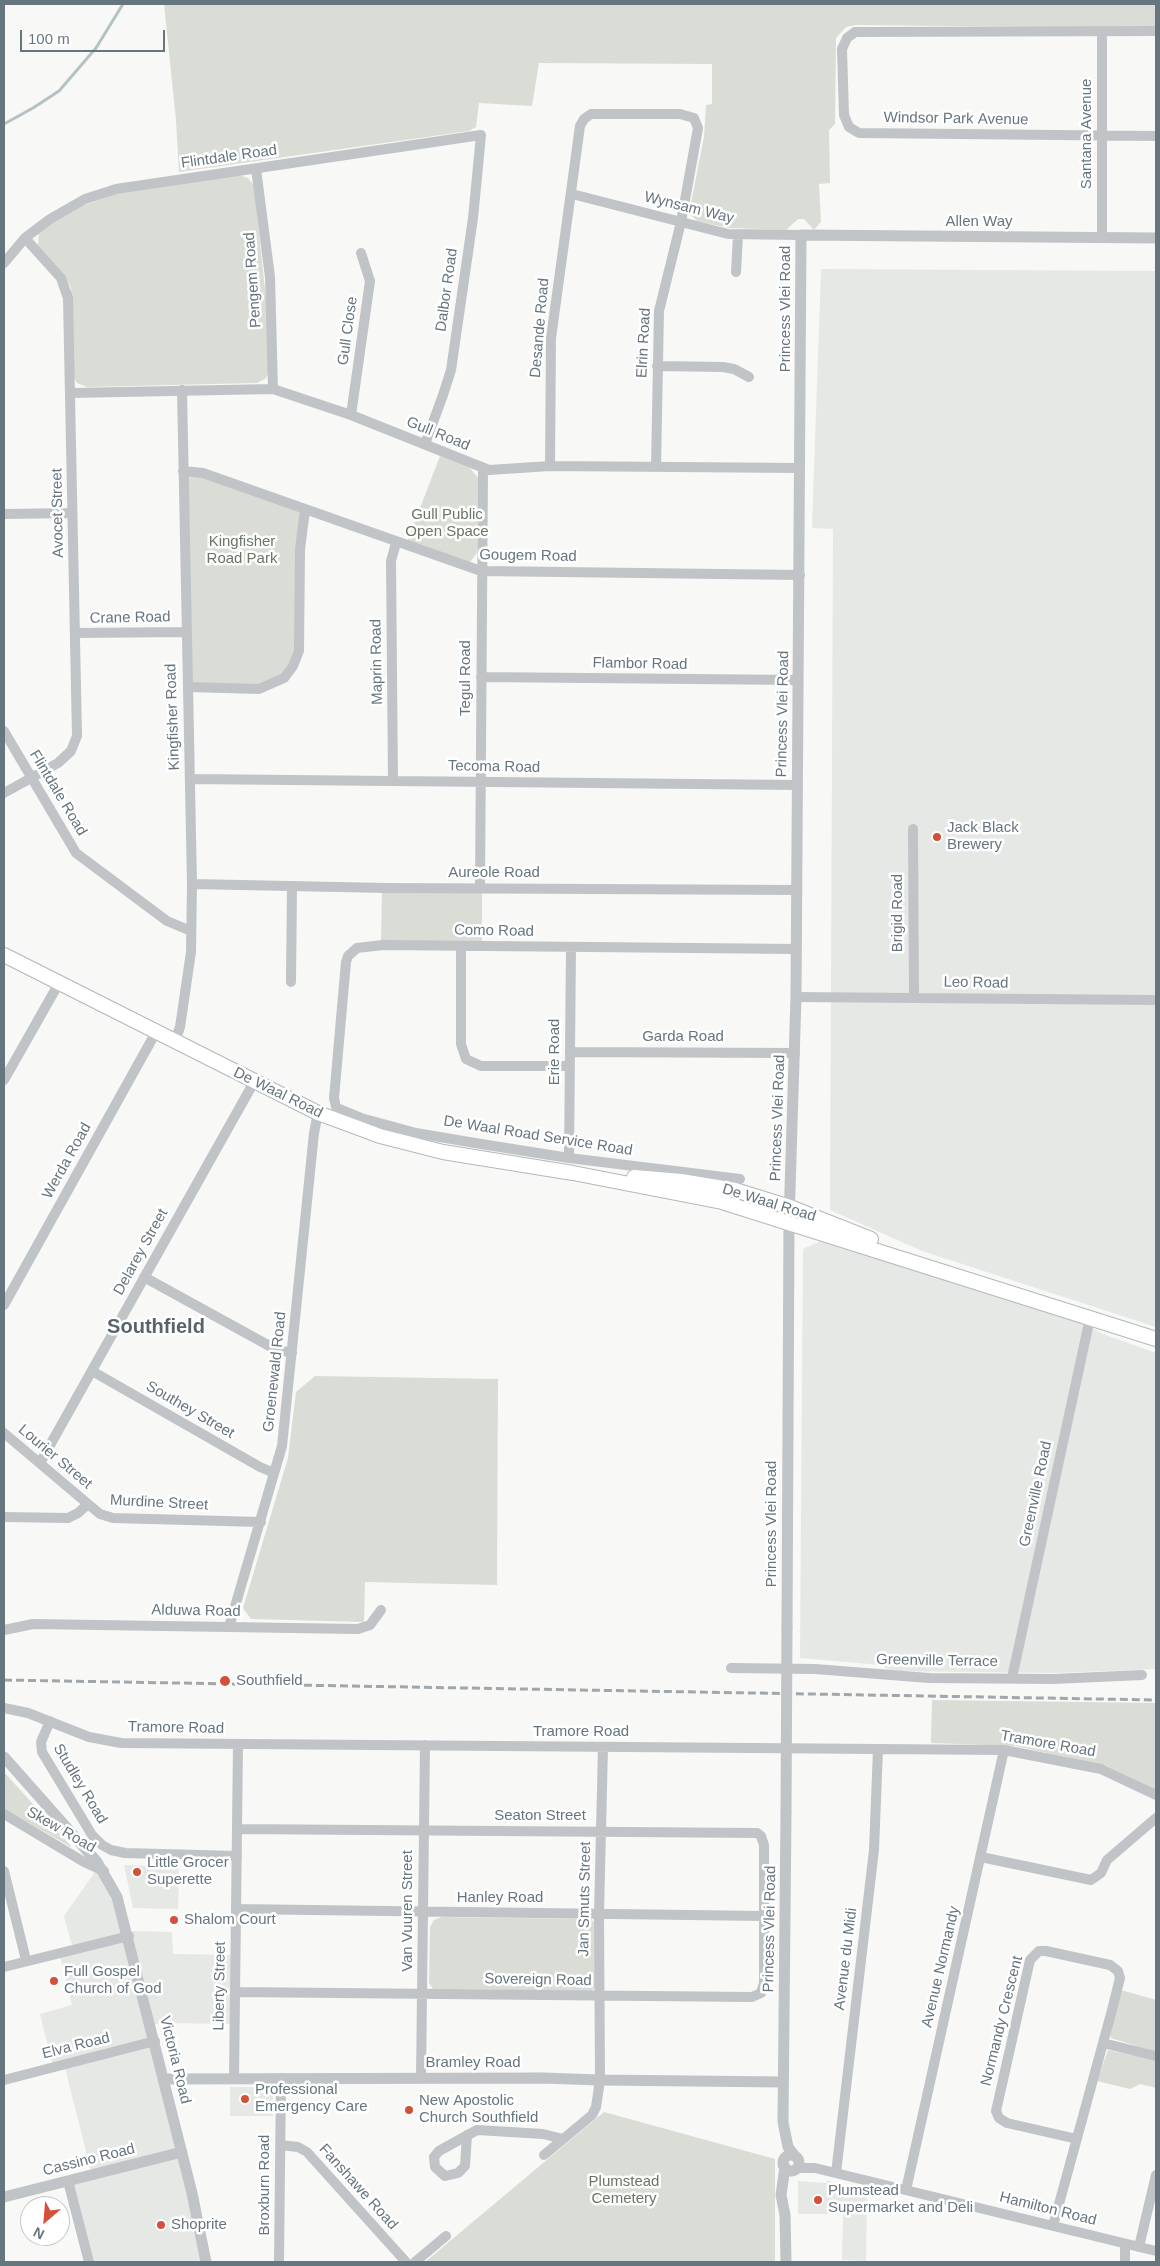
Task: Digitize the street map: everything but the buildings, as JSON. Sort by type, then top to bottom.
[{"type":"main road","name":"De Waal Road","points":[[4,955],[318,1113],[410,1145],[573,1173],[722,1202],[1156,1339]]},
{"type":"main road","name":"De Waal Road","points":[[573,1173],[705,1184],[735,1190],[790,1207],[928,1261],[954,1274]]},
{"type":"street","points":[[1102,31],[1156,31]]},
{"type":"street","name":"Windsor Park Avenue","points":[[1102,31],[855,32],[847,38],[842,48],[844,115],[846,122],[854,131],[859,133],[1156,136]]},
{"type":"street","name":"Santana Avenue","points":[[1102,31],[1102,236]]},
{"type":"street","name":"Desande Road","points":[[550,466],[551,338],[580,126],[584,119],[591,114],[680,114],[694,118],[698,128],[681,222]]},
{"type":"street","name":"Flintdale Road","points":[[4,263],[25,238],[50,218],[85,199],[116,189],[481,135]]},
{"type":"street","name":"Dalbor Road","points":[[425,444],[444,395],[450,370],[473,218],[481,135]]},
{"type":"street","name":"Pengem Road","points":[[256,169],[270,277],[273,389]]},
{"type":"street","name":"Wynsam Way","points":[[572,194],[738,235],[801,235]]},
{"type":"street","name":"Elrin Road","points":[[656,467],[659,311],[681,222]]},
{"type":"street","points":[[736,272],[738,235]]},
{"type":"street","name":"Allen Way","points":[[801,235],[1102,236],[1156,238]]},
{"type":"street","name":"Princess Vlei Road","points":[[786,2262],[785,2215],[781,2195],[792,2163],[783,2122],[783,2082],[789,1222],[796,997],[801,235]]},
{"type":"street","name":"Avocet Street","points":[[4,793],[58,763],[71,751],[77,736],[68,298],[61,278],[25,238]]},
{"type":"street","name":"Gull Close","points":[[351,415],[370,281],[361,253]]},
{"type":"street","points":[[657,366],[723,367],[734,369],[749,377]]},
{"type":"street","name":"Gull Road","points":[[71,393],[273,389],[351,415],[483,468],[550,466],[800,468]]},
{"type":"street","name":"Kingfisher Road","points":[[175,1041],[180,1027],[191,952],[192,884],[185,632],[182,390]]},
{"type":"street","name":"Tegul Road","points":[[480,887],[483,468]]},
{"type":"street","name":"Gougem Road","points":[[183,471],[202,473],[396,543],[481,571],[800,575]]},
{"type":"street","points":[[188,687],[259,689],[284,678],[293,666],[299,651],[300,549],[305,510]]},
{"type":"street","points":[[4,514],[72,513]]},
{"type":"street","name":"Maprin Road","points":[[393,781],[391,560],[396,543]]},
{"type":"street","name":"Crane Road","points":[[76,633],[185,632]]},
{"type":"street","name":"Flambor Road","points":[[481,677],[798,680]]},
{"type":"street","name":"Flintdale Road","points":[[4,730],[30,778],[76,853],[167,921],[191,931]]},
{"type":"street","name":"Tecoma Road","points":[[190,780],[797,785]]},
{"type":"street","name":"Brigid Road","points":[[913,830],[914,997]]},
{"type":"street","name":"Aureole Road","points":[[192,884],[797,890]]},
{"type":"street","points":[[291,982],[292,886]]},
{"type":"street","name":"Como Road","points":[[336,1107],[334,1098],[335,1078],[348,956],[352,951],[364,946],[796,949]]},
{"type":"street","points":[[461,946],[461,1044],[466,1059],[476,1065],[486,1066],[570,1066]]},
{"type":"street","name":"Erie Road","points":[[569,1158],[571,947]]},
{"type":"street","points":[[4,1080],[59,983]]},
{"type":"street","name":"Leo Road","points":[[796,997],[1156,1000]]},
{"type":"street","name":"Werda Road","points":[[4,1304],[156,1032]]},
{"type":"street","name":"Garda Road","points":[[570,1052],[795,1053]]},
{"type":"street","name":"Delarey Street","points":[[40,1463],[254,1082]]},
{"type":"street","name":"De Waal Road Service Road","points":[[336,1107],[361,1118],[416,1133],[569,1158],[740,1179]]},
{"type":"street","name":"Groenewald Road","points":[[229,1627],[261,1522],[284,1436],[313,1141],[318,1113]]},
{"type":"street","points":[[144,1277],[268,1346],[292,1353]]},
{"type":"street","name":"Greenville Road","points":[[1012,1678],[1090,1318]]},
{"type":"street","name":"Southey Street","points":[[92,1371],[260,1467],[274,1473]]},
{"type":"street","name":"Lourier Street","points":[[4,1433],[88,1504]]},
{"type":"street","name":"Murdine Street","points":[[4,1516],[68,1518],[78,1513],[88,1504],[105,1516],[114,1518],[261,1522]]},
{"type":"street","name":"Alduwa Road","points":[[4,1630],[34,1624],[358,1629],[370,1625],[381,1610]]},
{"type":"street","name":"Greenville Terrace","points":[[731,1668],[815,1669],[929,1678],[1053,1679],[1142,1675]]},
{"type":"street","name":"Tramore Road","points":[[4,1708],[28,1712],[103,1740],[238,1744],[1004,1750],[1101,1769],[1156,1795]]},
{"type":"street","name":"Studley Road","points":[[50,1721],[41,1742],[42,1752],[92,1834],[102,1845],[120,1852],[236,1856]]},
{"type":"street","name":"Liberty Street","points":[[234,2078],[238,1744]]},
{"type":"street","name":"Van Vuuren Street","points":[[421,2078],[426,1745]]},
{"type":"street","name":"Jan Smuts Street","points":[[544,2155],[594,2113],[600,2080],[599,1914],[603,1747]]},
{"type":"street","name":"Avenue du Midi","points":[[836,2173],[874,1850],[878,1749]]},
{"type":"street","name":"Avenue Normandy","points":[[906,2190],[1004,1750]]},
{"type":"street","name":"Victoria Road","points":[[4,1757],[89,1852],[104,1871],[118,1897],[182,2152],[206,2262]]},
{"type":"street","name":"Skew Road","points":[[4,1814],[84,1862],[104,1871]]},
{"type":"street","points":[[981,1858],[1091,1880],[1098,1876],[1108,1860],[1156,1818]]},
{"type":"street","name":"Seaton Street","points":[[237,1829],[757,1833],[761,1836],[764,1845],[764,1916]]},
{"type":"street","points":[[4,1871],[26,1960]]},
{"type":"street","name":"Hanley Road","points":[[236,1910],[764,1916]]},
{"type":"street","name":"Sovereign Road","points":[[235,1992],[757,1997],[764,1983],[764,1916]]},
{"type":"street","points":[[4,1966],[129,1936]]},
{"type":"street","name":"Normandy Crescent","points":[[1053,2226],[1077,2139],[1103,2044],[1119,1982],[1118,1971],[1110,1965],[1043,1950],[1036,1952],[1030,1960],[996,2111],[999,2118],[1007,2123],[1077,2139]]},
{"type":"street","name":"Elva Road","points":[[4,2080],[155,2041]]},
{"type":"street","points":[[1103,2044],[1156,2056]]},
{"type":"street","name":"Broxburn Road","points":[[279,2262],[280,2078]]},
{"type":"street","name":"Bramley Road","points":[[164,2079],[542,2078],[783,2082]]},
{"type":"street","points":[[467,2135],[479,2129],[544,2134],[563,2139]]},
{"type":"street","name":"Fanshawe Road","points":[[280,2145],[298,2147],[307,2152],[406,2262]]},
{"type":"street","name":"Cassino Road","points":[[4,2197],[182,2152]]},
{"type":"street","name":"Hamilton Road","points":[[792,2163],[1156,2251]]},
{"type":"street","points":[[1138,2247],[1156,2175]]},
{"type":"street","points":[[68,2181],[89,2262]]},
{"type":"street","points":[[415,2262],[446,2236]]},
{"type":"street","points":[[1125,2244],[1125,2262]]},
{"type":"shaded area","points":[[821,269],[1156,271],[1156,1327],[922,1251],[830,1210],[833,529],[812,528]]},
{"type":"shaded area","points":[[821,1241],[1074,1318],[1103,1334],[1156,1353],[1156,1669],[1057,1673],[891,1671],[881,1665],[800,1658],[803,1249]]},
{"type":"shaded area","points":[[124,1865],[179,1867],[178,1909],[133,1908]]},
{"type":"shaded area","points":[[97,1869],[128,1931],[172,1932],[173,1954],[236,1955],[235,2024],[162,2023],[152,2025],[206,2262],[89,2262],[68,2181],[92,2175],[64,2064],[53,2066],[40,2014],[72,2005],[59,1952],[73,1949],[64,1916]]},
{"type":"shaded area","points":[[230,2087],[267,2087],[273,2095],[273,2116],[230,2116]]},
{"type":"shaded area","points":[[827,2180],[867,2193],[866,2261],[842,2260],[843,2214],[798,2214],[798,2181],[827,2183]]},
{"type":"green space","points":[[164,4],[1156,4],[1156,28],[857,25],[846,27],[836,38],[835,124],[829,130],[830,183],[819,184],[821,222],[814,230],[804,219],[798,219],[786,230],[728,228],[697,221],[689,213],[704,137],[706,105],[712,104],[712,64],[539,63],[532,106],[479,103],[476,127],[469,131],[179,172],[176,120]]},
{"type":"green space","points":[[239,175],[248,178],[254,186],[266,299],[269,373],[265,379],[257,383],[87,387],[77,383],[74,378],[71,288],[63,273],[38,245],[39,233],[52,222],[82,206],[115,194]]},
{"type":"green space","name":"Gull Public Open Space","points":[[440,456],[470,468],[478,478],[477,553],[470,562],[407,542]]},
{"type":"green space","name":"Kingfisher Road Park","points":[[183,471],[305,510],[299,651],[272,685],[188,687]]},
{"type":"green space","points":[[382,891],[482,891],[482,942],[381,942]]},
{"type":"green space","points":[[315,1376],[498,1379],[497,1585],[365,1582],[364,1622],[251,1619],[243,1608],[288,1458],[296,1392]]},
{"type":"green space","points":[[932,1700],[1156,1703],[1156,1790],[1107,1766],[1015,1746],[931,1743]]},
{"type":"green space","points":[[4,1772],[71,1846],[71,1847],[4,1809]]},
{"type":"green space","points":[[442,1917],[591,1919],[595,1923],[595,1987],[592,1991],[433,1989],[429,1983],[430,1927],[434,1920]]},
{"type":"green space","points":[[1121,1990],[1156,2000],[1156,2052],[1111,2038],[1110,2035]]},
{"type":"green space","points":[[1108,2050],[1156,2060],[1156,2088],[1140,2084],[1130,2089],[1097,2081]]},
{"type":"green space","name":"Plumstead Cemetery","points":[[604,2112],[775,2159],[775,2262],[425,2262]]},
{"type":"waterway","points":[[4,124],[59,91],[96,48],[123,4]]},
{"type":"railway","points":[[4,1680],[1156,1700]]},
{"type":"place","name":"Jack Black Brewery","points":[[937,837]]},
{"type":"place","name":"Southfield","points":[[225,1681]]},
{"type":"place","name":"Little Grocer Superette","points":[[137,1872]]},
{"type":"place","name":"Shalom Court","points":[[174,1920]]},
{"type":"place","name":"Full Gospel Church of God","points":[[54,1981]]},
{"type":"place","name":"Professional Emergency Care","points":[[245,2099]]},
{"type":"place","name":"New Apostolic Church Southfield","points":[[409,2110]]},
{"type":"place","name":"Plumstead Supermarket and Deli","points":[[818,2200]]},
{"type":"place","name":"Shoprite","points":[[161,2225]]},
{"type":"district","name":"Southfield","points":[[156,1327]]}]
